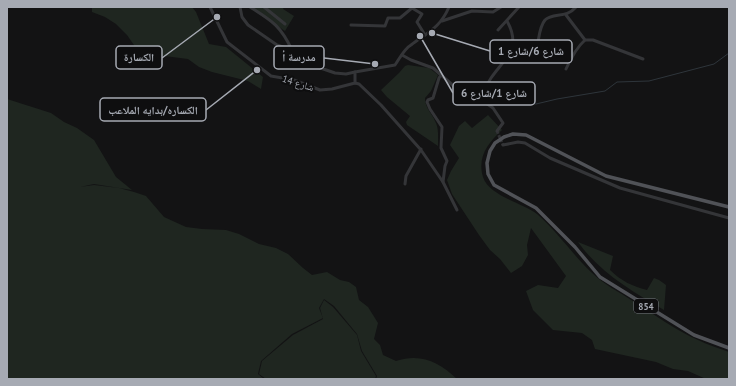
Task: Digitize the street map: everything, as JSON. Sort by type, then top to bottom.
[{"type":"main road","name":"854","points":[[729,207],[606,176],[526,135],[513,134],[504,137],[495,143],[490,151],[487,163],[488,174],[494,185],[536,208],[575,247],[600,277],[694,336],[729,348]]},
{"type":"street","name":"شارع 14","points":[[210,7],[227,42],[271,76],[294,80],[320,90],[332,89],[355,83]]},
{"type":"street","points":[[240,7],[242,17],[248,25],[276,45],[289,49],[293,52]]},
{"type":"street","points":[[250,7],[255,8],[267,17],[285,35],[293,52],[300,61],[336,73],[346,74],[395,65],[409,45],[442,22],[472,11],[492,12],[501,7]]},
{"type":"street","points":[[264,7],[285,24]]},
{"type":"street","points":[[442,22],[449,7]]},
{"type":"street","points":[[472,11],[474,7]]},
{"type":"street","points":[[498,30],[519,7]]},
{"type":"street","points":[[513,44],[519,50],[523,58],[531,58],[534,56],[538,39],[545,21],[553,16],[566,15],[576,7]]},
{"type":"street","points":[[351,25],[385,26],[388,18],[400,18],[412,8],[422,14],[417,22],[425,35]]},
{"type":"street","points":[[566,15],[585,40]]},
{"type":"street","points":[[483,101],[490,79],[505,61],[513,44],[511,28],[507,21]]},
{"type":"street","points":[[566,69],[571,57],[580,44],[585,40],[594,40],[643,59]]},
{"type":"street","points":[[402,55],[411,60],[434,68],[456,88],[494,108],[503,124],[497,131]]},
{"type":"street","points":[[355,72],[355,83],[359,84],[381,105],[421,149],[443,182],[457,210]]},
{"type":"street","points":[[442,75],[438,78],[433,98],[427,102],[442,128],[441,148],[447,161],[443,182]]},
{"type":"street","points":[[503,145],[518,142],[525,143],[550,158],[620,188],[729,218]]},
{"type":"street","points":[[405,184],[406,176],[421,149]]},
{"type":"shaded area","points":[[92,7],[192,7],[196,12],[209,44],[226,47],[263,77],[261,89],[248,81],[212,72],[199,67],[188,59],[149,54],[136,48],[127,35],[116,24],[105,17],[92,12]]},
{"type":"shaded area","points":[[248,7],[284,7],[283,9],[294,16],[285,31]]},
{"type":"shaded area","points":[[408,65],[429,68],[438,75],[431,91],[425,98],[425,101],[437,127],[438,146],[407,125],[406,122],[410,116],[387,97],[381,90],[405,66]]},
{"type":"shaded area","points":[[7,99],[51,113],[94,140],[116,177],[132,190],[94,184],[80,187],[94,185],[119,188],[146,196],[164,217],[186,227],[226,230],[239,234],[259,244],[276,248],[288,254],[312,275],[327,272],[340,280],[349,282],[356,287],[359,300],[368,307],[378,323],[374,339],[380,345],[383,355],[396,361],[414,358],[429,361],[443,368],[457,379],[376,379],[377,376],[362,351],[357,334],[334,306],[324,299],[319,308],[323,318],[292,334],[261,361],[258,374],[264,379],[7,379]]},
{"type":"shaded area","points":[[488,115],[502,130],[488,145],[481,163],[483,177],[486,184],[499,194],[537,214],[584,265],[606,284],[681,332],[729,352],[729,379],[706,379],[688,371],[673,369],[656,362],[595,349],[592,340],[582,333],[553,330],[533,310],[526,291],[538,285],[558,288],[566,276],[531,228],[527,245],[528,255],[522,266],[511,273],[500,259],[490,250],[479,235],[452,194],[447,180],[459,158],[450,145],[459,126],[465,121],[472,128]]},
{"type":"shaded area","points":[[578,242],[613,256],[610,270],[627,283],[647,290],[654,278],[666,285],[664,310],[606,272]]},
{"type":"shaded area","points":[[324,300],[333,307],[357,335],[361,351],[376,376],[375,379],[266,379],[259,374],[262,361],[293,335],[323,319],[320,308]]},
{"type":"waterway","points":[[517,101],[536,104],[605,91],[617,82],[649,81],[714,64],[729,53]]},
{"type":"tunnel","points":[[497,131],[503,145]]},
{"type":"place","name":"الكسارة","points":[[217,17]]},
{"type":"place","name":"شارع 6/شارع 1","points":[[432,33]]},
{"type":"place","name":"شارع 1/شارع 6","points":[[420,36]]},
{"type":"place","name":"مدرسة أ","points":[[375,64]]},
{"type":"place","name":"الكساره/بدايه الملاعب","points":[[257,70]]}]
